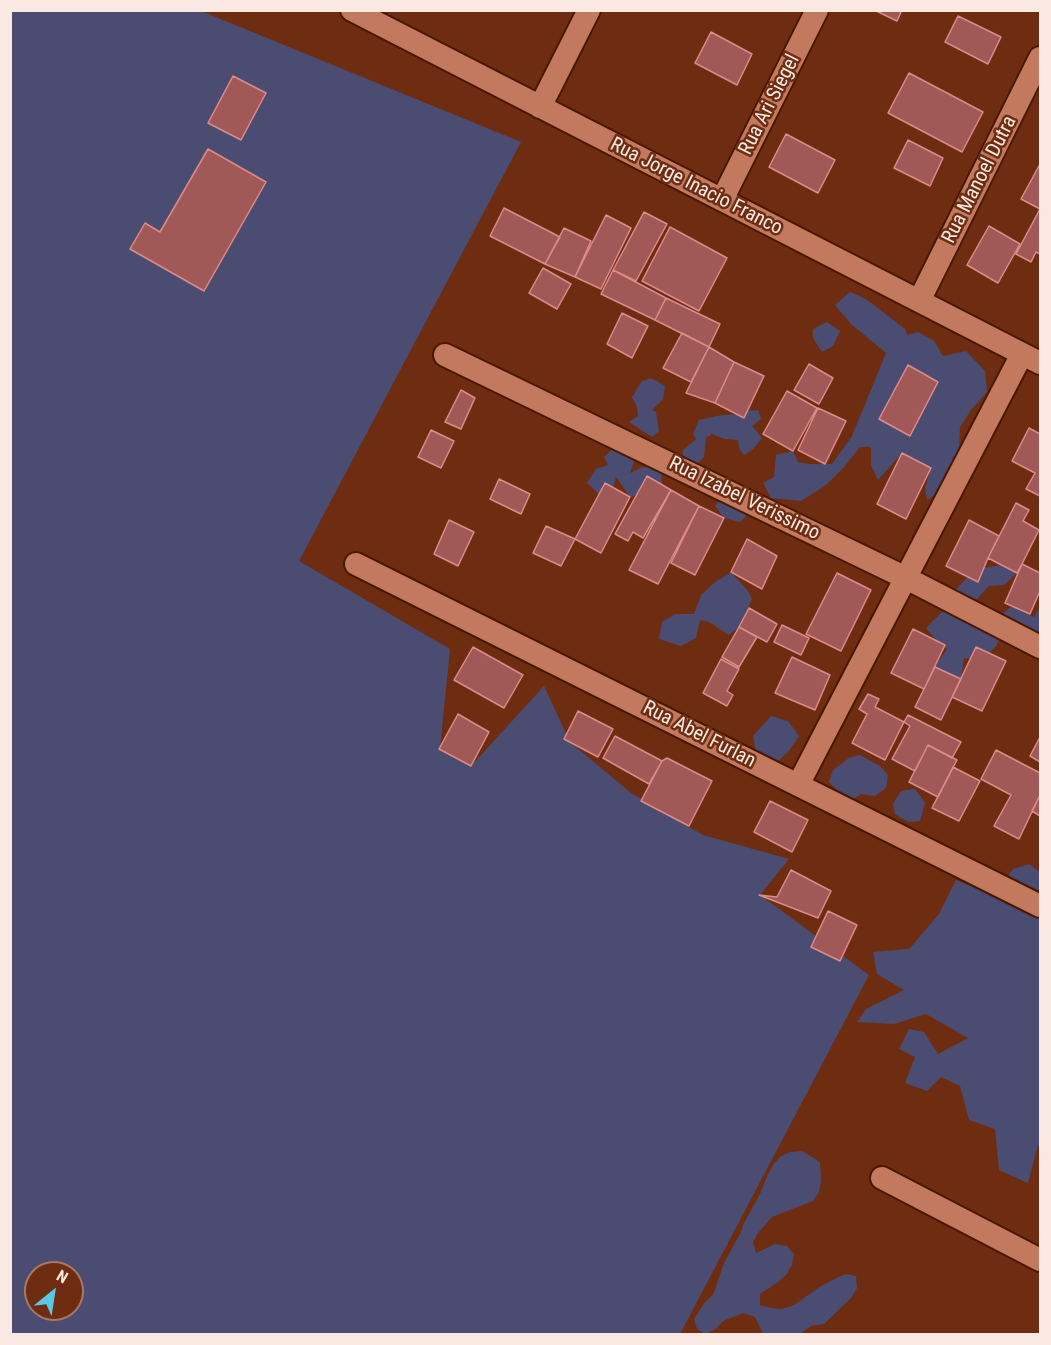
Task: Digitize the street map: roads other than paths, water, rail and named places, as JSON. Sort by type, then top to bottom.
[{"type":"street","name":"Rua Jorge Inacio Franco","points":[[352,10],[1031,359]]},
{"type":"street","points":[[540,107],[589,10]]},
{"type":"street","name":"Rua Ari Siegel","points":[[722,200],[817,10]]},
{"type":"street","name":"Rua Manoel Dutra","points":[[919,301],[1041,58]]},
{"type":"street","name":"Rua Izabel Verissimo","points":[[445,355],[906,578],[1041,647]]},
{"type":"street","points":[[798,785],[906,578],[1031,359]]},
{"type":"street","name":"Rua Abel Furlan","points":[[356,564],[1041,906]]},
{"type":"street","points":[[882,1178],[1041,1260]]}]
